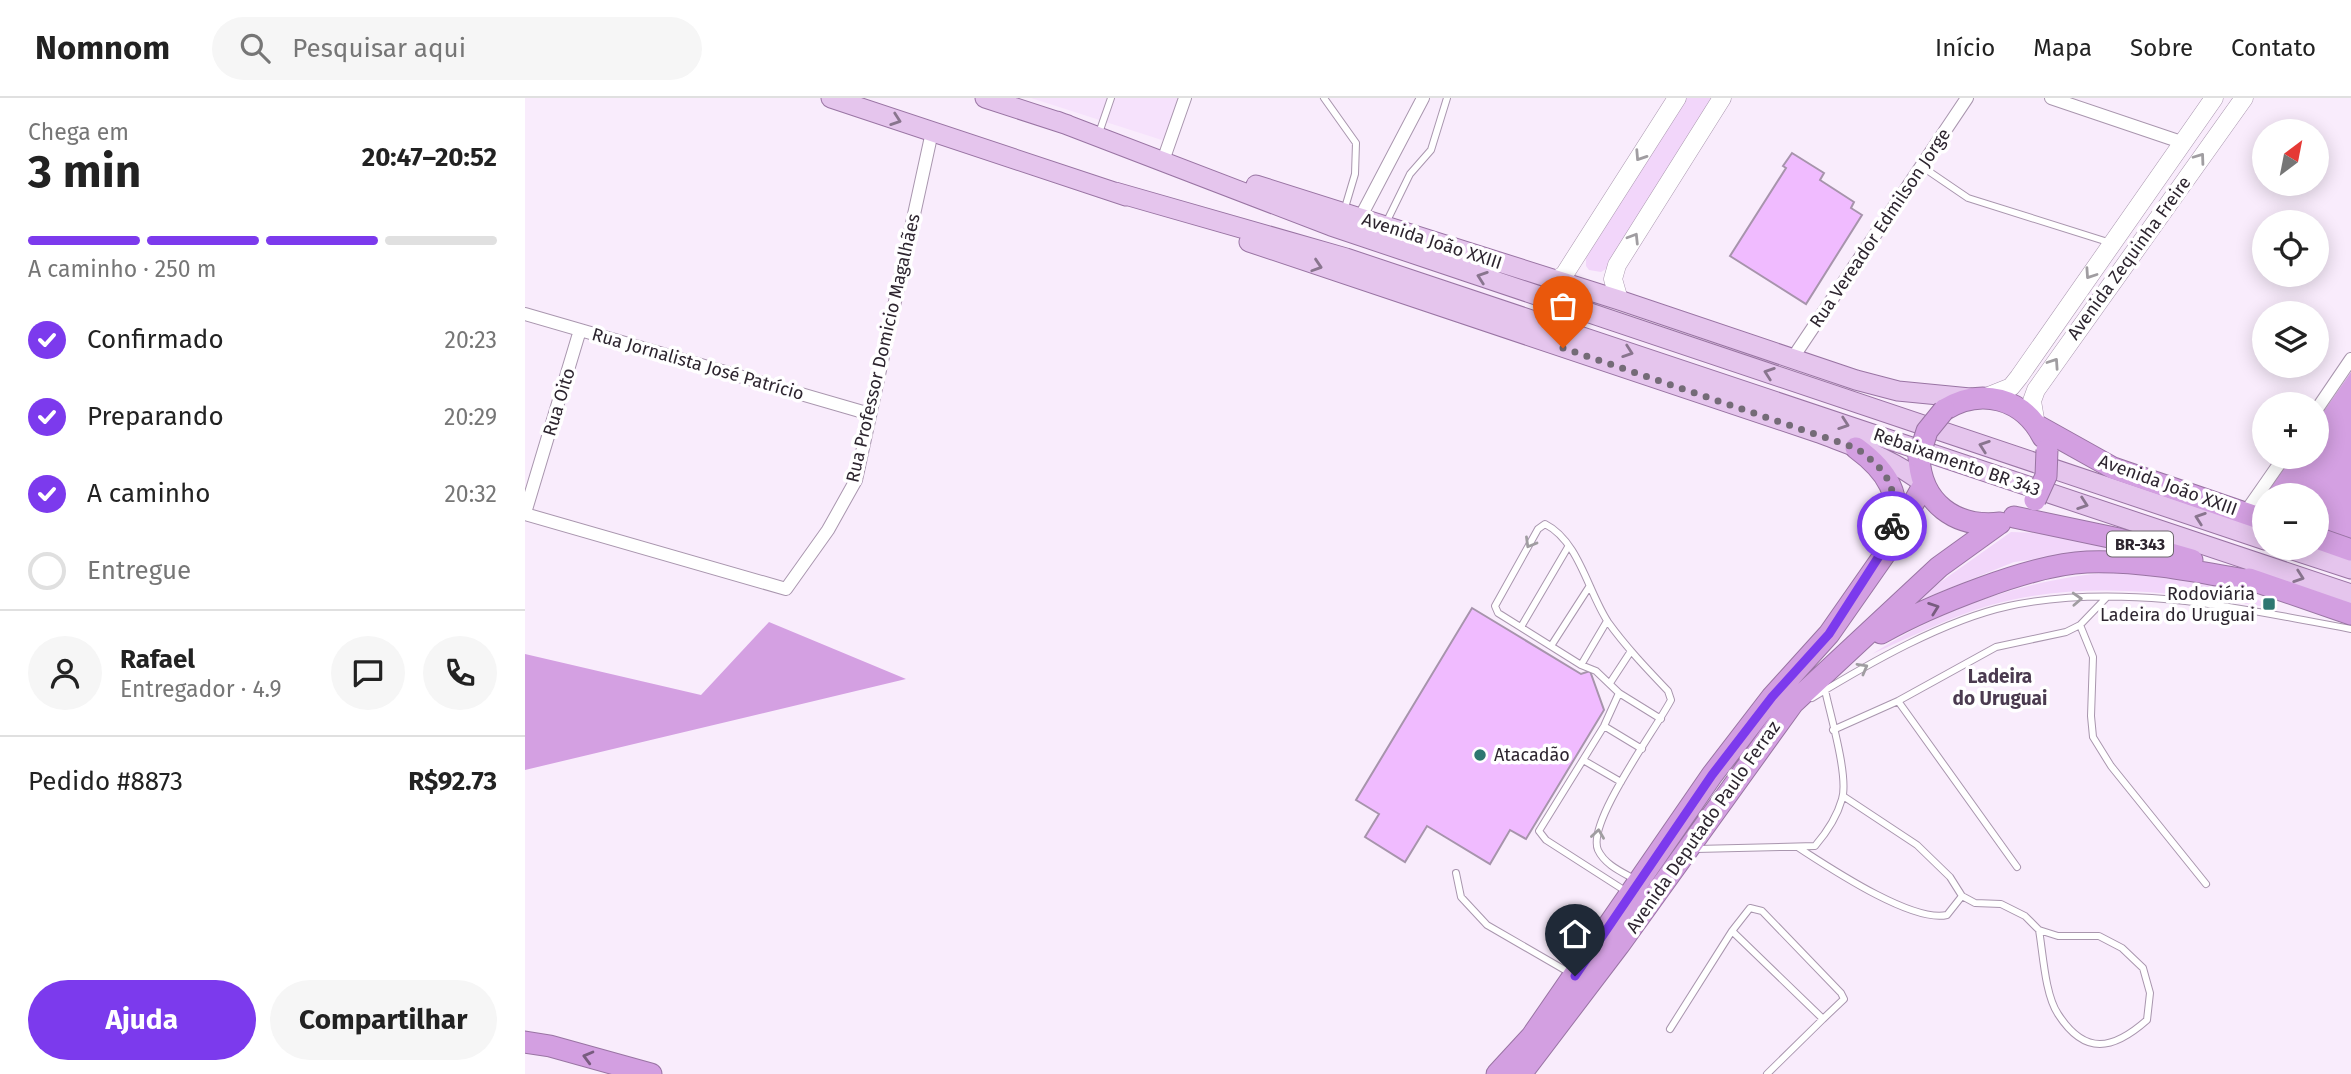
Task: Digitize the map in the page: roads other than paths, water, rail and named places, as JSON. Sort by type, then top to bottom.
[{"type":"highway","points":[[1978,398],[2005,401],[2023,411],[2036,425],[2046,450],[2046,476],[2035,500],[2007,520]]},
{"type":"highway","name":"BR-343","points":[[1978,398],[1944,410],[1927,431],[1919,457],[1924,484],[1933,500],[1955,517],[1981,525],[2007,520],[2151,547],[2351,614]]},
{"type":"highway","name":"Avenida João XXIII","points":[[2036,425],[2113,468],[2252,516]]},
{"type":"highway","points":[[1829,634],[1883,550],[1892,530],[1895,509],[1891,483],[1873,460],[1856,448]]},
{"type":"highway","name":"Avenida Deputado Paulo Ferraz","points":[[1497,1074],[1532,1036],[1712,775],[1755,719],[1829,634],[1887,551],[1924,484]]},
{"type":"highway","name":"Avenida Deputado Paulo Ferraz","points":[[1521,1074],[1619,945],[1783,715],[1939,567],[2007,520]]},
{"type":"highway","points":[[2329,542],[2351,550]]},
{"type":"highway","points":[[1851,649],[1910,617],[2010,579],[2084,562],[2170,567],[2261,583]]},
{"type":"highway","points":[[525,1042],[550,1046],[651,1074]]},
{"type":"main road","points":[[831,98],[1115,192],[1282,255],[1856,448],[1910,473],[1924,484]]},
{"type":"main road","name":"Avenida João XXIII","points":[[985,98],[1619,300],[1792,359],[1898,391],[1978,398]]},
{"type":"main road","points":[[1556,280],[1564,275],[1677,98]]},
{"type":"main road","points":[[1619,300],[1613,279],[1617,265],[1722,98]]},
{"type":"main road","name":"Avenida Zequinha Freire","points":[[1978,398],[2011,387],[2019,377],[2214,98]]},
{"type":"main road","name":"Avenida Zequinha Freire","points":[[2036,425],[2032,401],[2036,390],[2244,98]]},
{"type":"main road","name":"Avenida João XXIII","points":[[1057,121],[1331,226],[1547,299]]},
{"type":"main road","name":"Rebaixamento BR 343","points":[[1115,192],[1346,258],[2351,594]]},
{"type":"main road","points":[[2115,236],[2134,249]]},
{"type":"main road","name":"Rebaixamento BR 343","points":[[1547,299],[2252,536]]},
{"type":"main road","points":[[2324,560],[2351,569]]},
{"type":"street","points":[[1165,155],[1185,98]]},
{"type":"street","points":[[1352,216],[1423,98]]},
{"type":"street","name":"Rua Vereador Edmilson Jorge","points":[[1792,359],[1968,98]]},
{"type":"street","points":[[2051,98],[2184,143]]},
{"type":"street","name":"Rua Professor Domicio Magalhães","points":[[525,514],[786,589],[828,530],[852,489],[932,132]]},
{"type":"street","name":"Rua Jornalista José Patrício","points":[[525,314],[870,414]]},
{"type":"street","name":"Rua Oito","points":[[525,514],[580,330]]},
{"type":"street","points":[[2329,392],[2351,359]]},
{"type":"lane","points":[[1098,135],[1111,98]]},
{"type":"lane","points":[[1324,98],[1356,144],[1352,216]]},
{"type":"lane","points":[[1385,226],[1410,173],[1431,150],[1447,98]]},
{"type":"lane","points":[[1921,166],[1968,198],[2115,236]]},
{"type":"lane","points":[[1634,888],[1605,861],[1597,849],[1595,836],[1604,813],[1661,719],[1671,700],[1668,691],[1607,621],[1568,547],[1556,529],[1545,524],[1538,529],[1495,606],[1498,613],[1581,665],[1596,671],[1619,693],[1661,719]]},
{"type":"lane","points":[[1521,627],[1568,547]]},
{"type":"lane","points":[[1551,646],[1589,587]]},
{"type":"lane","points":[[1833,730],[1898,701],[1996,647],[2066,632],[2080,625],[2107,597]]},
{"type":"lane","name":"Avenida Deputado Paulo Ferraz","points":[[1783,715],[1906,644],[1996,610],[2107,597],[2183,599],[2351,629]]},
{"type":"lane","points":[[1581,665],[1607,621]]},
{"type":"lane","points":[[2080,625],[2093,657],[2093,737],[2111,766],[2206,884]]},
{"type":"lane","points":[[1610,683],[1631,651]]},
{"type":"lane","points":[[1687,849],[1815,846],[1829,829],[1843,796],[1825,690]]},
{"type":"lane","points":[[1619,693],[1604,726],[1539,831],[1546,840],[1634,888]]},
{"type":"lane","points":[[1898,701],[2017,867]]},
{"type":"lane","points":[[1604,726],[1643,749]]},
{"type":"lane","points":[[1583,760],[1622,782]]},
{"type":"lane","points":[[1843,796],[1917,845],[1950,877],[1962,896],[1975,903],[2001,904],[2025,916],[2039,930],[2058,936],[2099,936],[2122,948],[2143,968],[2150,993],[2147,1020],[2127,1037],[2099,1045],[2082,1040],[2057,1013],[2048,984],[2039,930]]},
{"type":"lane","points":[[1797,847],[1850,880],[1927,917],[1947,915],[1962,896]]},
{"type":"lane","points":[[1456,873],[1461,897],[1487,925],[1575,976]]},
{"type":"lane","points":[[1670,1029],[1732,931],[1750,908],[1762,911],[1844,999],[1767,1074]]},
{"type":"lane","points":[[1732,931],[1823,1020]]},
{"type":"place","name":"Rodoviária Ladeira do Uruguai","points":[[2269,604]]},
{"type":"place","name":"Atacadão","points":[[1480,755]]},
{"type":"district","name":"Ladeira do Uruguai","points":[[2000,687]]}]
